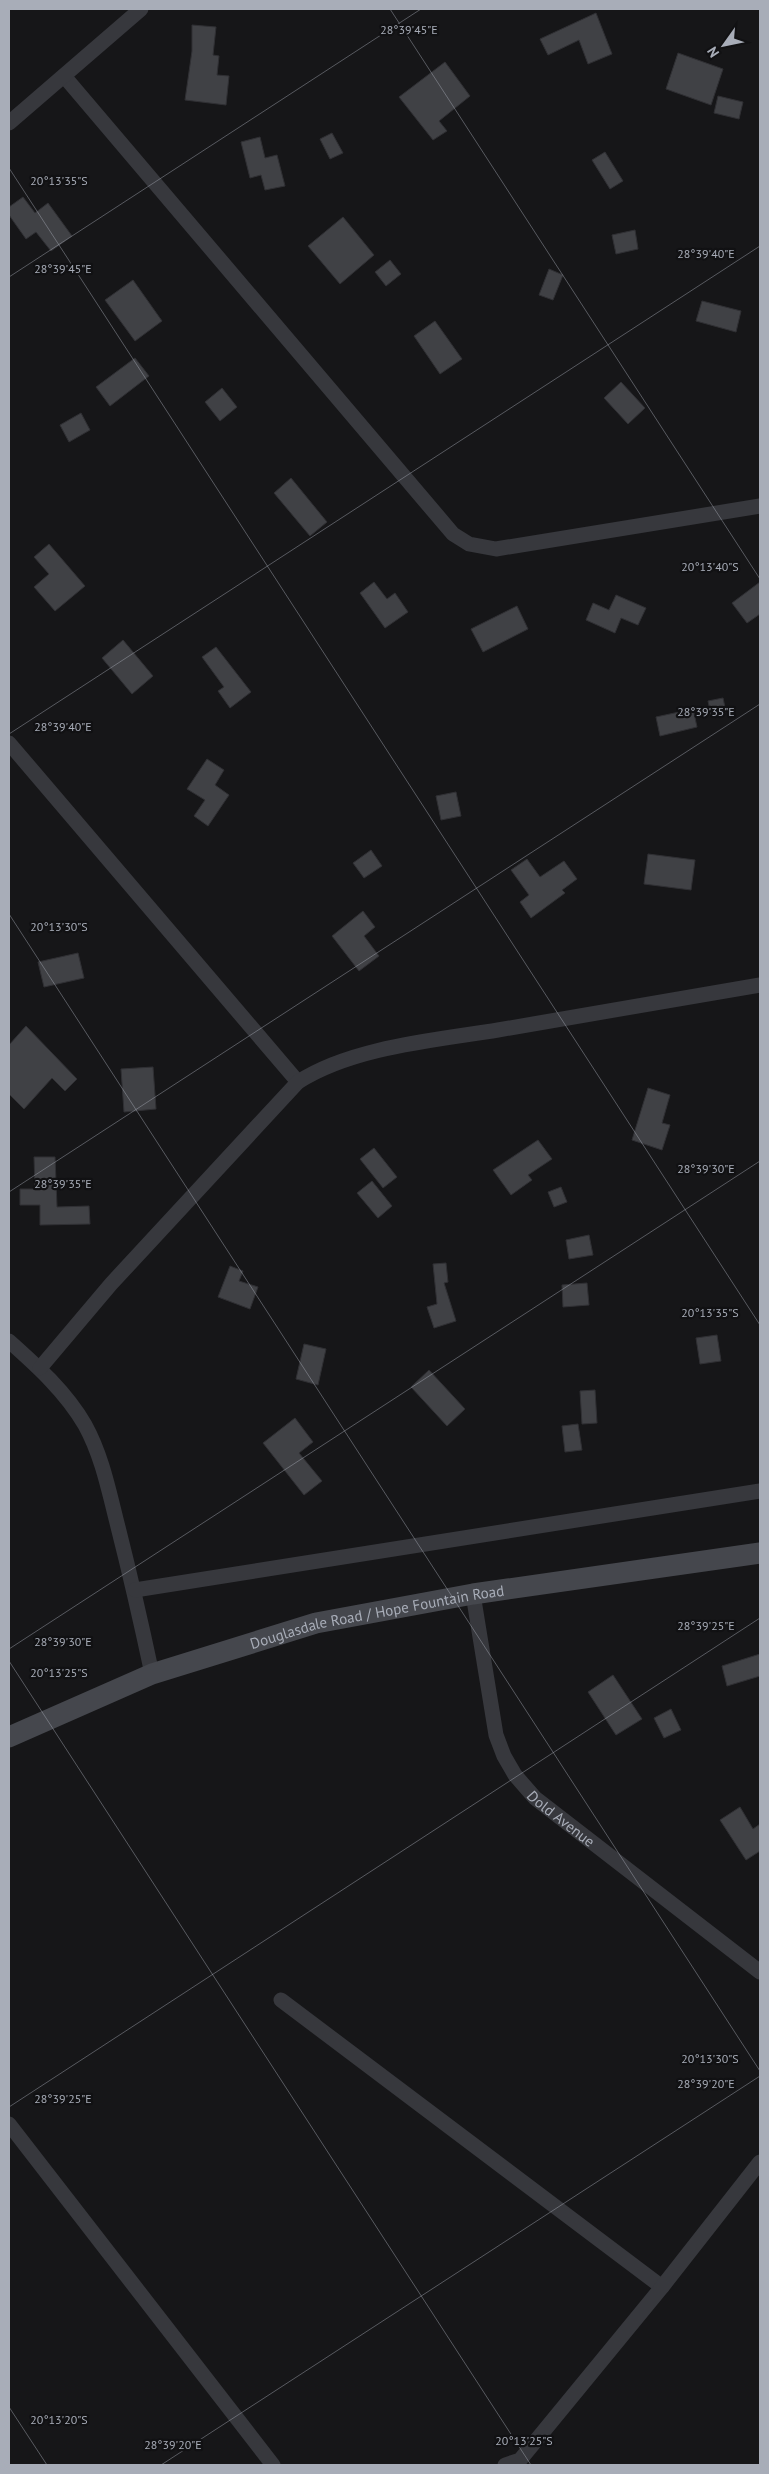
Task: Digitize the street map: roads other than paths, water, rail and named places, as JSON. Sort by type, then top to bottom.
[{"type":"main road","name":"Douglasdale Road / Hope Fountain Road","points":[[9,1737],[152,1674],[316,1623],[472,1594],[760,1553]]},
{"type":"street","points":[[9,123],[141,9]]},
{"type":"street","points":[[64,76],[453,534],[469,544],[496,548],[760,506]]},
{"type":"street","points":[[9,743],[298,1082]]},
{"type":"street","points":[[40,1368],[111,1284],[298,1082],[327,1066],[364,1055],[428,1042],[760,985]]},
{"type":"street","points":[[9,1341],[40,1368],[74,1408],[93,1441],[104,1469],[135,1590],[152,1674]]},
{"type":"street","points":[[135,1590],[760,1491]]},
{"type":"street","name":"Dold Avenue","points":[[472,1594],[496,1735],[504,1756],[515,1775],[546,1808],[760,1972]]},
{"type":"street","points":[[281,2000],[662,2287]]},
{"type":"street","points":[[9,2124],[273,2465]]},
{"type":"street","points":[[505,2465],[520,2460],[662,2287],[760,2162]]}]
